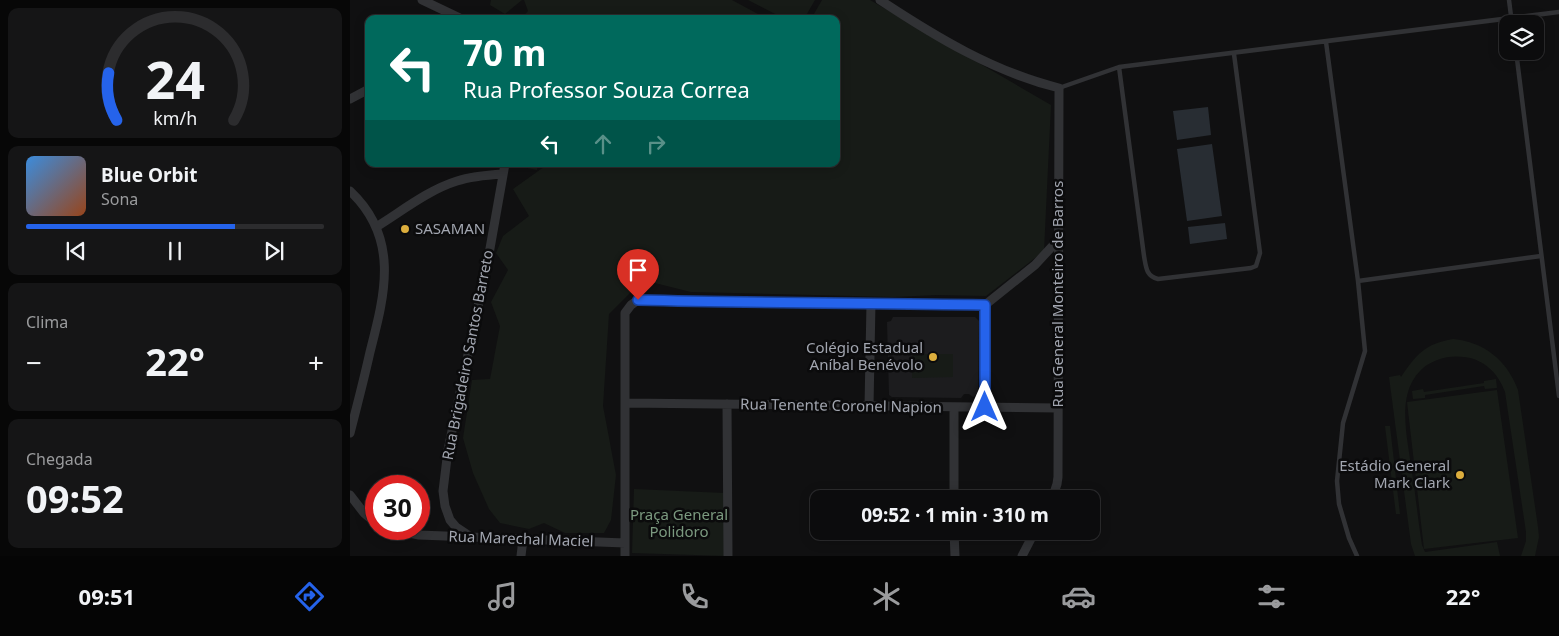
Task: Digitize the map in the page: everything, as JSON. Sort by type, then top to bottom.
[{"type":"street","points":[[422,0],[454,15]]},
{"type":"street","points":[[880,0],[924,29],[982,61],[1059,88]]},
{"type":"street","name":"Rua General Monteiro de Barros","points":[[1055,490],[1058,477],[1059,88]]},
{"type":"street","points":[[350,99],[365,91]]},
{"type":"street","name":"Rua Brigadeiro Santos Barreto","points":[[470,537],[450,520],[445,506],[443,491],[448,450],[489,254],[504,167]]},
{"type":"street","points":[[376,227],[437,189],[456,181],[470,177],[503,174]]},
{"type":"street","points":[[350,191],[366,210],[376,227],[384,257],[385,286],[382,307],[350,434]]},
{"type":"street","points":[[625,556],[625,313],[631,305],[638,300],[762,304],[985,305],[1035,264],[1058,240]]},
{"type":"street","points":[[869,406],[871,303]]},
{"type":"street","points":[[985,305],[985,407]]},
{"type":"street","name":"Rua Tenente Coronel Napion","points":[[625,403],[1058,408]]},
{"type":"street","points":[[727,404],[728,556]]},
{"type":"street","points":[[954,407],[954,490]]},
{"type":"street","points":[[350,495],[365,514]]},
{"type":"street","name":"Rua Marechal Maciel","points":[[430,535],[625,543]]},
{"type":"street","points":[[521,556],[523,539]]},
{"type":"street","points":[[954,540],[955,556]]},
{"type":"street","points":[[1022,556],[1031,540]]},
{"type":"lane","points":[[1509,0],[1511,15]]},
{"type":"lane","points":[[1535,15],[1559,12]]},
{"type":"lane","points":[[1059,88],[1119,68],[1499,20]]},
{"type":"lane","points":[[1326,42],[1358,281],[1365,351],[1343,423],[1337,481],[1339,504],[1349,538],[1358,556]]},
{"type":"lane","points":[[1119,68],[1148,274],[1152,278],[1158,279],[1205,274],[1251,268],[1256,266],[1260,253],[1234,54]]},
{"type":"lane","points":[[1517,60],[1559,396]]},
{"type":"lane","points":[[1358,281],[1541,256]]},
{"type":"shaded area","points":[[1208,107],[1211,135],[1177,140],[1173,111]]},
{"type":"shaded area","points":[[1212,144],[1222,216],[1187,221],[1177,149]]},
{"type":"shaded area","points":[[1225,223],[1227,239],[1190,244],[1188,227]]},
{"type":"shaded area","name":"Colégio Estadual Aníbal Benévolo","points":[[893,317],[975,317],[979,321],[978,395],[973,397],[969,394],[964,394],[961,398],[892,397],[889,395],[887,322],[891,321]]},
{"type":"green space","points":[[491,0],[522,0],[505,14],[490,5]]},
{"type":"green space","points":[[524,0],[732,0],[760,15],[524,15],[528,11]]},
{"type":"green space","points":[[748,0],[815,0],[806,15],[777,15]]},
{"type":"green space","points":[[822,0],[870,0],[1051,105],[1044,251],[986,296],[937,295],[894,297],[691,292],[643,280],[609,314],[603,406],[616,475],[611,520],[604,533],[565,533],[544,523],[529,529],[500,523],[489,509],[473,473],[463,438],[472,380],[490,379],[500,326],[491,302],[508,270],[496,253],[503,236],[529,216],[513,189],[544,167],[840,167],[840,15],[813,15]]},
{"type":"green space","points":[[523,167],[538,167],[537,170]]},
{"type":"green space","points":[[1453,339],[1475,344],[1493,354],[1508,370],[1518,390],[1538,527],[1539,537],[1535,556],[1521,556],[1526,541],[1526,532],[1505,392],[1494,373],[1484,364],[1471,358],[1454,356],[1440,359],[1427,365],[1416,375],[1406,400],[1406,430],[1422,545],[1425,552],[1497,542],[1500,556],[1415,556],[1411,544],[1389,377],[1400,375],[1401,377],[1411,362],[1428,347]]},
{"type":"green space","points":[[912,354],[953,354],[953,377],[912,378]]},
{"type":"green space","points":[[1496,379],[1497,388],[1485,389],[1484,386],[1425,395],[1425,398],[1413,399],[1412,391],[1423,389],[1424,392],[1484,383],[1484,381]]},
{"type":"green space","points":[[1497,390],[1518,538],[1424,549],[1407,402]]},
{"type":"green space","points":[[1385,426],[1390,426],[1400,514],[1396,514]]},
{"type":"green space","name":"Praça General Polidoro","points":[[634,489],[725,493],[725,556],[632,553]]},
{"type":"place","name":"SASAMAN","points":[[405,229]]},
{"type":"place","name":"Colégio Estadual Aníbal Benévolo","points":[[933,357]]},
{"type":"place","name":"Estádio General Mark Clark","points":[[1460,475]]},
{"type":"route","points":[[638,300],[762,304],[985,305],[985,407]]}]
